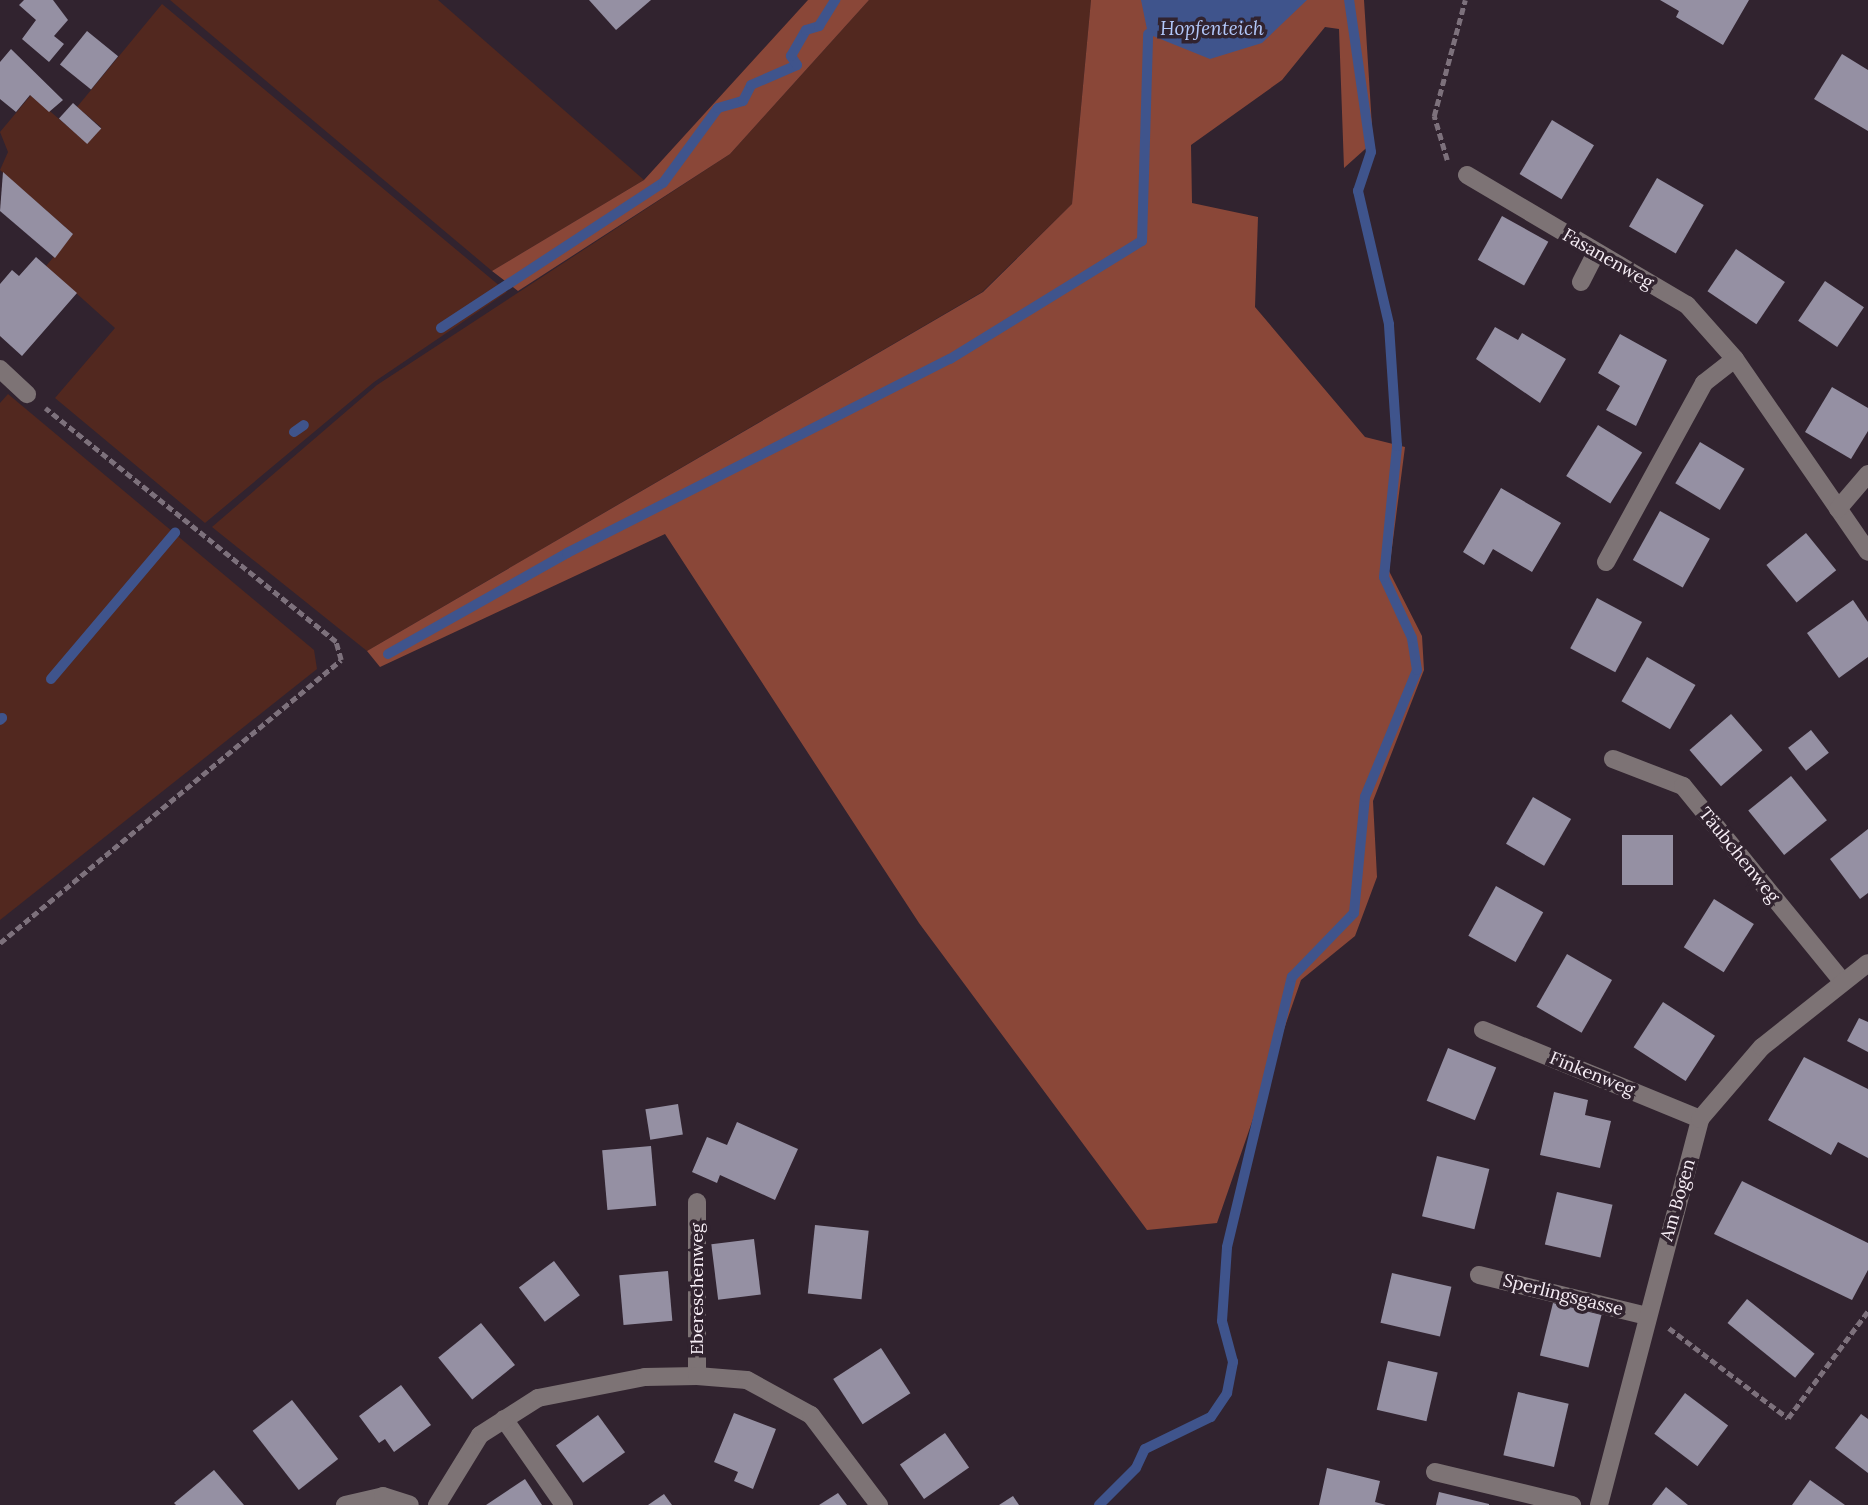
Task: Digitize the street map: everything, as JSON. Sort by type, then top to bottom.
[{"type":"street","name":"Fasanenweg","points":[[1467,175],[1595,254],[1687,305],[1735,359],[1868,552]]},
{"type":"street","points":[[1581,282],[1595,254]]},
{"type":"street","points":[[1606,562],[1704,383],[1735,359]]},
{"type":"street","points":[[0,369],[27,394]]},
{"type":"street","points":[[1838,509],[1868,474]]},
{"type":"street","name":"Täubchenweg","points":[[1613,759],[1682,786],[1843,982]]},
{"type":"street","name":"Am Bogen","points":[[1599,1505],[1700,1119],[1762,1047],[1868,963]]},
{"type":"street","name":"Finkenweg","points":[[1483,1030],[1700,1119]]},
{"type":"street","name":"Ebereschenweg","points":[[697,1202],[697,1376]]},
{"type":"street","name":"Sperlingsgasse","points":[[1479,1275],[1647,1315]]},
{"type":"street","name":"Ebereschenweg","points":[[437,1505],[480,1435],[538,1398],[575,1387],[697,1376],[747,1380],[811,1415],[878,1505]]},
{"type":"street","points":[[504,1419],[564,1505]]},
{"type":"street","points":[[1435,1472],[1572,1505]]},
{"type":"street","points":[[345,1505],[383,1496],[410,1505]]},
{"type":"path","points":[[1465,0],[1434,116],[1439,147],[1467,175]]},
{"type":"path","points":[[0,943],[341,660],[336,642],[27,394]]},
{"type":"path","points":[[1647,1315],[1788,1418],[1868,1311]]},
{"type":"shaded area","points":[[170,0],[438,0],[644,180],[492,271]]},
{"type":"shaded area","points":[[808,0],[869,0],[730,154],[518,291],[492,271],[644,180]]},
{"type":"shaded area","points":[[869,0],[1091,0],[1072,204],[982,292],[367,651],[212,527],[377,385],[730,154]]},
{"type":"shaded area","points":[[1091,0],[1364,0],[1373,142],[1344,168],[1339,29],[1325,27],[1282,80],[1191,145],[1192,203],[1258,217],[1255,307],[1365,437],[1405,447],[1389,571],[1422,636],[1424,670],[1373,801],[1377,877],[1355,936],[1301,980],[1217,1223],[1147,1230],[919,923],[665,534],[380,667],[367,651],[983,292],[1072,204]]},
{"type":"shaded area","points":[[162,4],[507,292],[374,382],[205,523],[55,398],[115,328],[46,266],[73,234],[0,170],[8,152],[0,132],[31,95],[86,142],[101,127],[77,107]]},
{"type":"shaded area","points":[[8,394],[314,650],[317,669],[0,920],[0,403]]},
{"type":"water","name":"Hopfenteich","points":[[1141,0],[1307,0],[1262,43],[1210,59],[1148,34]]},
{"type":"building","points":[[24,0],[53,0],[68,20],[54,36],[64,44],[49,62],[22,39],[36,20],[19,5]]},
{"type":"building","points":[[589,0],[651,0],[616,30]]},
{"type":"building","points":[[1660,0],[1749,0],[1723,45],[1676,17],[1679,11]]},
{"type":"building","points":[[87,31],[118,56],[91,90],[60,64]]},
{"type":"building","points":[[11,49],[63,100],[49,112],[30,95],[16,112],[0,99],[0,62]]},
{"type":"building","points":[[1842,54],[1868,70],[1868,131],[1814,99]]},
{"type":"building","points":[[73,103],[101,128],[87,144],[59,119]]},
{"type":"building","points":[[1552,120],[1594,145],[1562,199],[1520,174]]},
{"type":"building","points":[[3,172],[73,234],[55,258],[0,211]]},
{"type":"building","points":[[1657,178],[1704,205],[1676,253],[1629,226]]},
{"type":"building","points":[[1502,216],[1548,242],[1524,285],[1478,260]]},
{"type":"building","points":[[1736,249],[1785,282],[1756,324],[1707,291]]},
{"type":"building","points":[[36,257],[77,293],[22,356],[0,336],[0,284],[12,270],[19,276]]},
{"type":"building","points":[[1825,281],[1864,307],[1837,347],[1798,321]]},
{"type":"building","points":[[1495,327],[1518,340],[1522,333],[1566,359],[1540,403],[1476,359]]},
{"type":"building","points":[[1620,334],[1667,360],[1636,426],[1606,410],[1620,386],[1598,373]]},
{"type":"building","points":[[1832,387],[1868,408],[1868,431],[1851,459],[1805,432]]},
{"type":"building","points":[[1598,425],[1642,453],[1610,503],[1566,476]]},
{"type":"building","points":[[1700,442],[1745,469],[1720,510],[1675,483]]},
{"type":"building","points":[[1501,488],[1561,523],[1532,572],[1493,549],[1484,565],[1463,552]]},
{"type":"building","points":[[1660,511],[1710,539],[1683,588],[1633,560]]},
{"type":"building","points":[[1806,533],[1836,570],[1797,602],[1766,565]]},
{"type":"building","points":[[1597,598],[1642,622],[1615,672],[1570,648]]},
{"type":"building","points":[[1853,600],[1868,622],[1868,657],[1839,678],[1807,633]]},
{"type":"building","points":[[1647,657],[1695,685],[1670,729],[1622,701]]},
{"type":"building","points":[[1731,714],[1762,750],[1721,786],[1689,750]]},
{"type":"building","points":[[1811,730],[1829,753],[1806,771],[1788,748]]},
{"type":"building","points":[[1791,776],[1827,820],[1784,855],[1748,811]]},
{"type":"building","points":[[1533,797],[1571,819],[1544,866],[1506,844]]},
{"type":"building","points":[[1868,829],[1868,893],[1860,899],[1830,859]]},
{"type":"building","points":[[1622,835],[1673,835],[1673,885],[1622,885]]},
{"type":"building","points":[[1496,886],[1543,912],[1516,962],[1468,936]]},
{"type":"building","points":[[1714,899],[1754,924],[1724,972],[1684,947]]},
{"type":"building","points":[[1567,954],[1612,980],[1582,1033],[1536,1007]]},
{"type":"building","points":[[1663,1002],[1715,1036],[1686,1081],[1634,1047]]},
{"type":"building","points":[[1859,1018],[1868,1022],[1868,1052],[1847,1041]]},
{"type":"building","points":[[1448,1048],[1496,1067],[1475,1120],[1427,1101]]},
{"type":"building","points":[[1804,1057],[1868,1089],[1868,1158],[1838,1142],[1831,1155],[1768,1120]]},
{"type":"building","points":[[1554,1092],[1588,1100],[1585,1115],[1611,1121],[1600,1168],[1540,1155]]},
{"type":"building","points":[[678,1104],[683,1135],[650,1140],[645,1109]]},
{"type":"building","points":[[737,1122],[798,1149],[775,1200],[720,1175],[717,1183],[692,1172],[707,1137],[727,1145]]},
{"type":"building","points":[[651,1146],[656,1206],[607,1210],[602,1150]]},
{"type":"building","points":[[1437,1156],[1489,1169],[1474,1229],[1422,1216]]},
{"type":"building","points":[[1742,1181],[1868,1243],[1868,1270],[1852,1300],[1714,1234]]},
{"type":"building","points":[[1557,1192],[1613,1205],[1600,1257],[1545,1245]]},
{"type":"building","points":[[815,1225],[869,1231],[861,1299],[808,1294]]},
{"type":"building","points":[[754,1239],[761,1295],[718,1300],[711,1244]]},
{"type":"building","points":[[554,1261],[580,1295],[545,1322],[519,1287]]},
{"type":"building","points":[[668,1271],[672,1321],[624,1325],[619,1275]]},
{"type":"building","points":[[1392,1273],[1451,1287],[1440,1336],[1381,1323]]},
{"type":"building","points":[[1747,1299],[1815,1354],[1795,1378],[1727,1323]]},
{"type":"building","points":[[1553,1303],[1602,1315],[1588,1367],[1540,1355]]},
{"type":"building","points":[[481,1323],[515,1365],[472,1400],[438,1358]]},
{"type":"building","points":[[881,1348],[910,1393],[863,1424],[833,1379]]},
{"type":"building","points":[[1388,1361],[1438,1372],[1426,1421],[1377,1410]]},
{"type":"building","points":[[401,1385],[431,1425],[394,1452],[385,1439],[379,1443],[359,1416]]},
{"type":"building","points":[[1518,1392],[1569,1404],[1554,1467],[1503,1455]]},
{"type":"building","points":[[1685,1393],[1728,1425],[1697,1466],[1654,1434]]},
{"type":"building","points":[[292,1400],[338,1459],[299,1490],[253,1431]]},
{"type":"building","points":[[734,1413],[776,1429],[753,1489],[734,1481],[738,1472],[714,1462]]},
{"type":"building","points":[[1861,1414],[1868,1419],[1868,1473],[1835,1448]]},
{"type":"building","points":[[598,1415],[625,1452],[583,1483],[556,1446]]},
{"type":"building","points":[[945,1433],[969,1467],[924,1499],[900,1465]]},
{"type":"building","points":[[1327,1468],[1380,1481],[1375,1502],[1386,1505],[1319,1505]]},
{"type":"building","points":[[214,1470],[244,1505],[174,1503]]},
{"type":"building","points":[[525,1479],[542,1505],[486,1505]]},
{"type":"building","points":[[1810,1480],[1845,1505],[1792,1505]]},
{"type":"building","points":[[1666,1487],[1688,1505],[1652,1505]]},
{"type":"building","points":[[1439,1492],[1489,1504],[1489,1505],[1436,1505]]},
{"type":"building","points":[[838,1493],[847,1505],[819,1505]]},
{"type":"building","points":[[664,1494],[672,1505],[648,1505]]},
{"type":"building","points":[[1013,1496],[1019,1505],[999,1505]]},
{"type":"waterway","points":[[441,328],[663,183],[718,108],[743,101],[751,85],[797,65],[791,56],[806,30],[819,26],[835,0]]},
{"type":"waterway","points":[[1099,1505],[1136,1468],[1145,1449],[1211,1417],[1227,1393],[1233,1362],[1222,1321],[1227,1247],[1292,977],[1354,913],[1365,797],[1417,670],[1412,638],[1384,577],[1397,446],[1389,324],[1358,191],[1371,152],[1349,0]]},
{"type":"waterway","points":[[388,654],[567,553],[950,359],[1142,241],[1148,34]]},
{"type":"waterway","points":[[294,432],[304,425]]},
{"type":"waterway","points":[[51,679],[175,533]]}]
